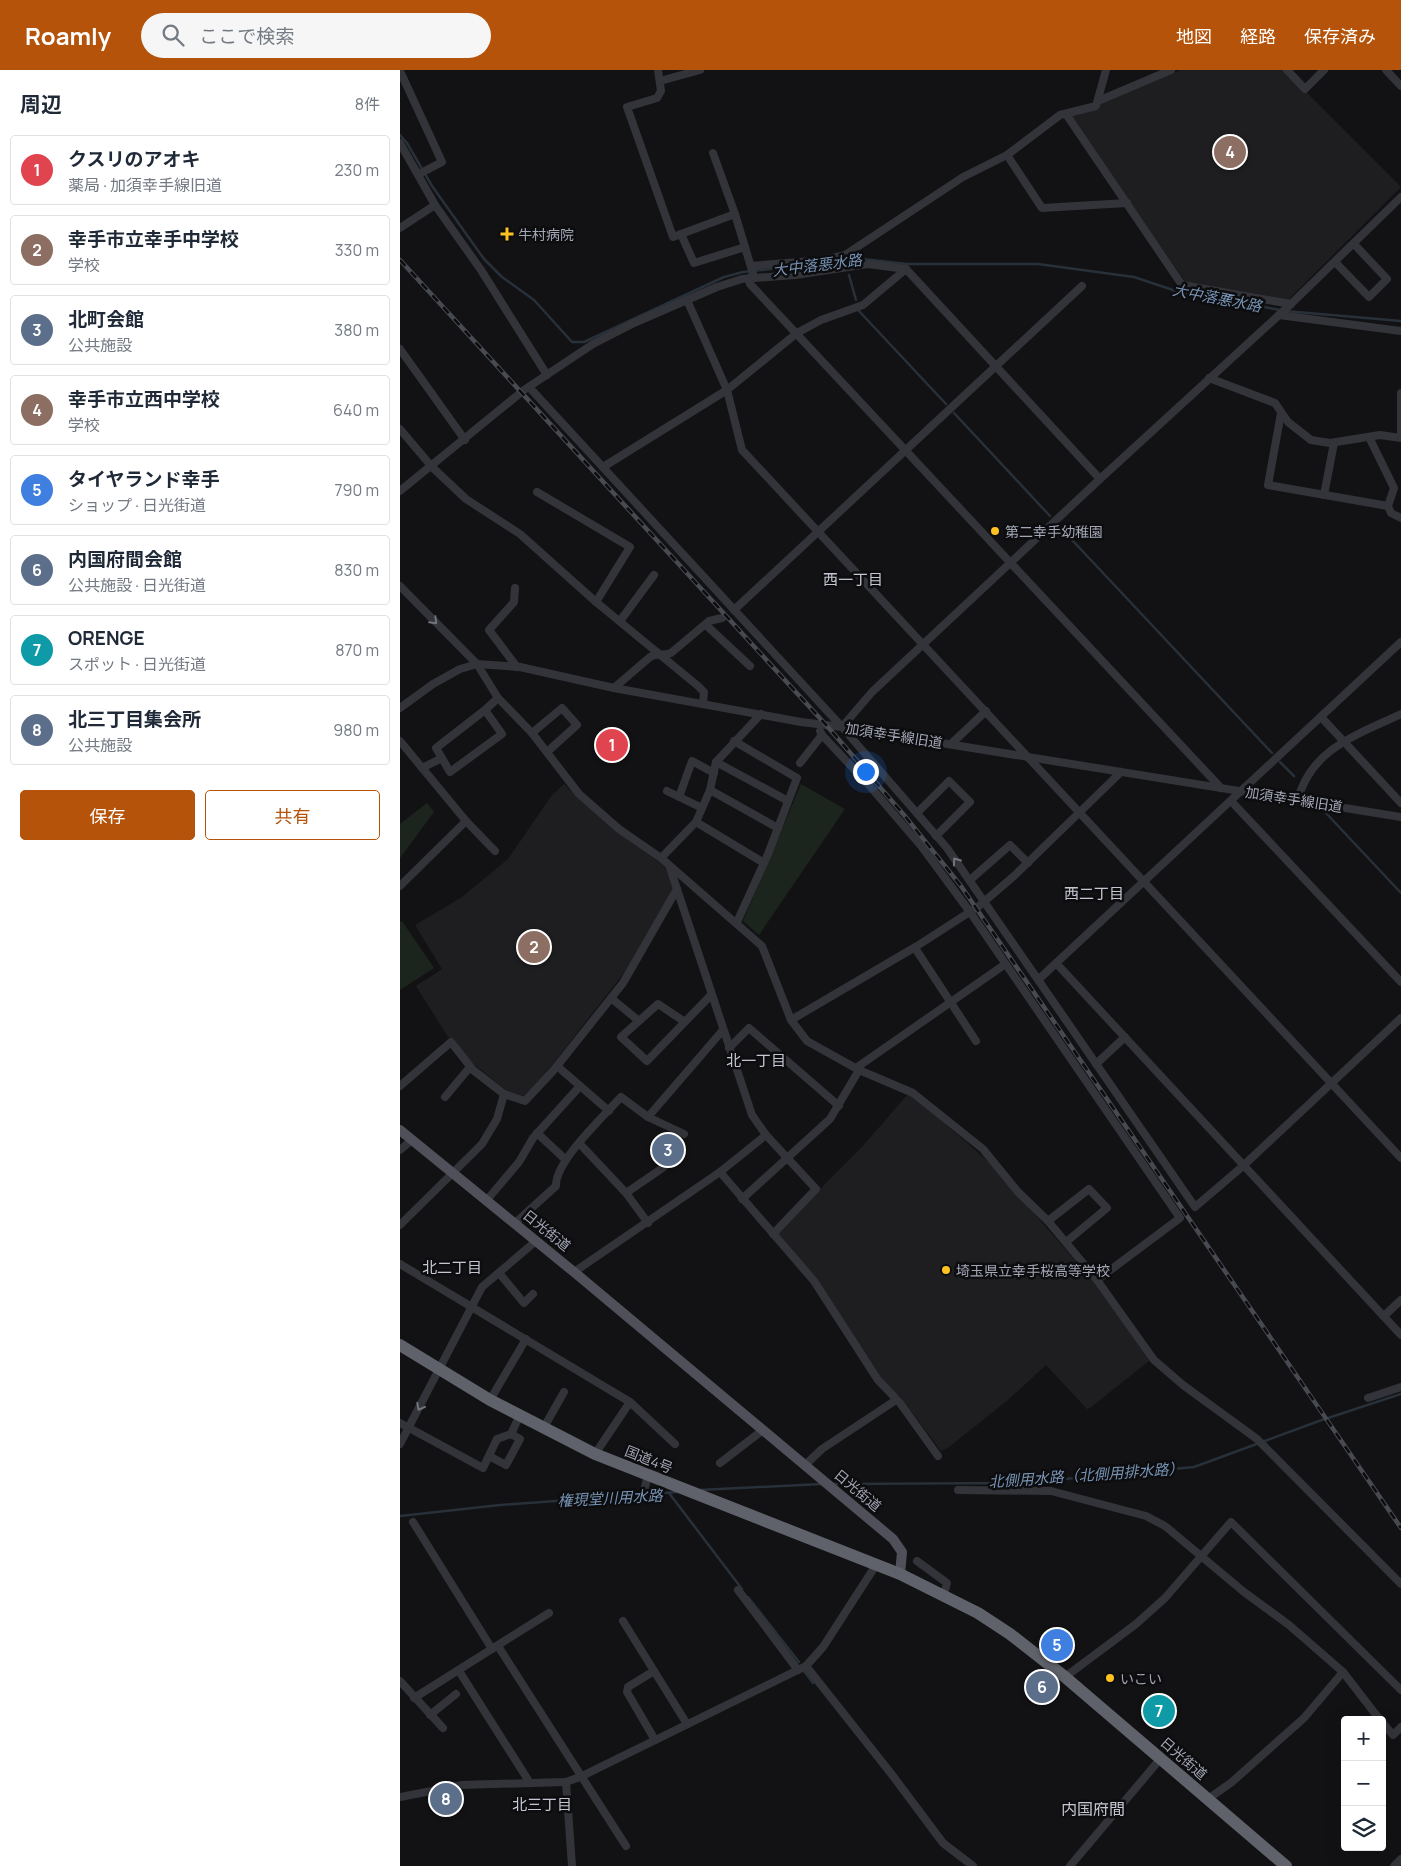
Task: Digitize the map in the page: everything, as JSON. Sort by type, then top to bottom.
[{"type":"highway","name":"国道4号","points":[[400,1345],[520,1417],[595,1454],[900,1574]]},
{"type":"highway","name":"日光街道","points":[[900,1574],[944,1594],[992,1622],[1065,1677],[1286,1866]]},
{"type":"main road","name":"日光街道","points":[[400,1130],[574,1272],[805,1465],[898,1546],[903,1555],[900,1574]]},
{"type":"street","points":[[658,70],[661,91],[656,98],[627,107],[673,238],[735,214]]},
{"type":"street","points":[[660,81],[700,70]]},
{"type":"street","points":[[400,491],[530,386],[593,344],[634,323],[752,272],[845,255],[963,177],[1007,155],[1040,129],[1066,114],[1096,106],[1106,70]]},
{"type":"street","points":[[1098,101],[1171,70]]},
{"type":"street","points":[[1287,70],[1305,89],[1324,70]]},
{"type":"street","points":[[1386,70],[1401,86]]},
{"type":"street","points":[[400,71],[442,162],[419,174]]},
{"type":"street","points":[[1066,114],[1182,285],[1289,306]]},
{"type":"street","points":[[400,143],[435,205],[481,270],[547,375]]},
{"type":"street","points":[[713,153],[745,247],[752,272],[750,284],[1221,788]]},
{"type":"street","points":[[1007,155],[1042,208],[1127,203]]},
{"type":"street","points":[[842,727],[872,692],[1289,306],[1401,196]]},
{"type":"street","points":[[400,228],[435,205]]},
{"type":"street","points":[[681,234],[694,263],[745,247]]},
{"type":"street","points":[[1335,262],[1369,297],[1387,279],[1354,244]]},
{"type":"street","points":[[752,272],[795,275],[868,264],[906,269],[1100,479]]},
{"type":"street","points":[[604,467],[727,390],[797,333],[821,320],[863,304],[906,269]]},
{"type":"street","points":[[734,610],[1082,286]]},
{"type":"street","points":[[687,300],[727,390],[742,450],[1401,1158]]},
{"type":"street","points":[[1279,315],[1401,331]]},
{"type":"street","points":[[400,349],[465,440]]},
{"type":"street","points":[[1210,378],[1275,403],[1288,422],[1311,440],[1334,443],[1380,435],[1401,436],[1401,393]]},
{"type":"street","points":[[530,386],[842,727],[917,812],[985,901],[1196,1207],[1244,1166],[1401,1018]]},
{"type":"street","points":[[1282,413],[1268,485],[1388,506]]},
{"type":"street","points":[[400,429],[432,467],[466,499],[520,534],[656,654],[704,692],[704,704]]},
{"type":"street","points":[[1369,437],[1398,489],[1388,506]]},
{"type":"street","points":[[1324,495],[1334,443]]},
{"type":"street","points":[[537,492],[630,547],[596,602]]},
{"type":"street","points":[[1388,506],[1391,513],[1401,518]]},
{"type":"street","points":[[620,621],[654,575]]},
{"type":"street","points":[[400,586],[477,664],[498,698],[532,733],[579,794],[619,829],[661,858],[737,922],[762,946],[791,1020],[807,1041],[857,1069],[913,1093],[983,1149],[1018,1192],[1048,1221],[1097,1280],[1154,1360],[1183,1385],[1259,1442],[1401,1584]]},
{"type":"street","points":[[515,588],[514,602],[488,630],[517,667]]},
{"type":"street","points":[[614,688],[650,657],[656,654],[664,655],[678,649],[709,621],[722,618]]},
{"type":"street","points":[[706,624],[750,666]]},
{"type":"street","points":[[1039,979],[1401,642]]},
{"type":"street","name":"加須幸手線旧道","points":[[400,708],[433,684],[460,669],[477,664],[517,667],[614,688],[816,725],[842,727],[951,744],[1401,817]]},
{"type":"street","points":[[485,710],[502,734],[450,772],[436,748],[498,698]]},
{"type":"street","points":[[532,733],[562,708],[577,725],[547,752]]},
{"type":"street","points":[[951,744],[986,711]]},
{"type":"street","points":[[661,858],[696,822],[710,790],[716,762],[761,714]]},
{"type":"street","points":[[1298,800],[1306,778],[1322,756],[1344,742],[1401,714]]},
{"type":"street","points":[[1321,717],[1401,803]]},
{"type":"street","points":[[816,725],[822,735],[868,784],[922,847],[970,912],[1004,965],[1180,1218],[1097,1280]]},
{"type":"street","points":[[800,763],[822,735]]},
{"type":"street","points":[[734,741],[797,778],[764,863],[737,922]]},
{"type":"street","points":[[400,742],[495,851]]},
{"type":"street","points":[[422,768],[442,758]]},
{"type":"street","points":[[679,797],[692,761],[714,773]]},
{"type":"street","points":[[716,762],[788,801]]},
{"type":"street","points":[[791,1020],[915,948],[985,901],[1028,863],[1121,772]]},
{"type":"street","points":[[917,812],[949,781],[970,802],[936,836]]},
{"type":"street","points":[[710,790],[778,828]]},
{"type":"street","points":[[666,791],[702,808]]},
{"type":"street","points":[[1231,801],[1401,982]]},
{"type":"street","points":[[400,886],[466,820]]},
{"type":"street","points":[[696,822],[764,863]]},
{"type":"street","points":[[970,880],[1010,845],[1028,863]]},
{"type":"street","points":[[669,866],[752,1115],[766,1135],[816,1189],[772,1234]]},
{"type":"street","points":[[400,1086],[451,1042],[470,1067],[504,1094],[526,1101],[557,1066],[623,983],[677,889]]},
{"type":"street","points":[[915,948],[976,1040]]},
{"type":"street","points":[[1056,963],[1401,1335]]},
{"type":"street","points":[[742,1199],[830,1119],[839,1106],[857,1069],[949,1001],[1004,965]]},
{"type":"street","points":[[685,1022],[658,1004],[621,1037],[647,1061],[685,1022],[711,995]]},
{"type":"street","points":[[611,998],[639,1021]]},
{"type":"street","points":[[729,1048],[749,1028],[839,1106]]},
{"type":"street","points":[[648,1117],[723,1030]]},
{"type":"street","points":[[1096,1064],[1124,1037]]},
{"type":"street","points":[[557,1066],[609,1111]]},
{"type":"street","points":[[445,1097],[470,1067]]},
{"type":"street","points":[[486,1201],[519,1162],[537,1134],[580,1086]]},
{"type":"street","points":[[400,1225],[482,1144],[497,1119],[504,1094]]},
{"type":"street","points":[[514,1224],[556,1186],[556,1178],[566,1160],[621,1097],[648,1117],[684,1134]]},
{"type":"street","points":[[537,1134],[566,1160]]},
{"type":"street","points":[[574,1272],[720,1172],[766,1135]]},
{"type":"street","points":[[400,1150],[412,1140]]},
{"type":"street","points":[[580,1144],[626,1193],[648,1223]]},
{"type":"street","points":[[626,1193],[664,1166]]},
{"type":"street","points":[[720,1172],[814,1281],[878,1380],[896,1400],[938,1456]]},
{"type":"street","points":[[1048,1221],[1089,1189],[1107,1208],[1066,1242]]},
{"type":"street","points":[[400,1444],[482,1287],[536,1241]]},
{"type":"street","points":[[400,1264],[473,1306],[630,1402],[675,1444]]},
{"type":"street","points":[[499,1272],[524,1303],[533,1294]]},
{"type":"street","points":[[1384,1316],[1401,1300]]},
{"type":"street","points":[[490,1400],[526,1339]]},
{"type":"street","points":[[1368,1398],[1401,1388]]},
{"type":"street","points":[[543,1429],[564,1392]]},
{"type":"street","points":[[805,1465],[822,1449],[896,1400]]},
{"type":"street","points":[[595,1454],[630,1402]]},
{"type":"street","points":[[400,1423],[483,1468],[497,1439],[511,1434],[520,1417]]},
{"type":"street","points":[[720,1463],[763,1430]]},
{"type":"street","points":[[488,1456],[506,1465],[520,1439],[511,1434]]},
{"type":"street","points":[[642,1499],[648,1475]]},
{"type":"street","points":[[958,1490],[1051,1491],[1146,1516],[1165,1526],[1244,1592],[1289,1625],[1343,1672],[1377,1716]]},
{"type":"street","points":[[413,1522],[626,1846]]},
{"type":"street","points":[[1065,1677],[1136,1624],[1165,1598],[1231,1522],[1401,1690]]},
{"type":"street","points":[[917,1561],[947,1583],[944,1594]]},
{"type":"street","points":[[400,1797],[462,1785],[566,1782],[580,1777],[802,1668],[823,1647],[872,1574],[876,1565]]},
{"type":"street","points":[[738,1590],[893,1776],[943,1843],[973,1866]]},
{"type":"street","points":[[414,1698],[549,1613]]},
{"type":"street","points":[[623,1621],[688,1724]]},
{"type":"street","points":[[459,1671],[530,1782]]},
{"type":"street","points":[[654,1671],[628,1687],[627,1692],[655,1740]]},
{"type":"street","points":[[1208,1799],[1232,1782],[1304,1718],[1343,1672]]},
{"type":"street","points":[[400,1681],[444,1728]]},
{"type":"street","points":[[430,1715],[456,1694]]},
{"type":"street","points":[[1386,1727],[1392,1735],[1401,1726]]},
{"type":"street","points":[[1070,1866],[1161,1758]]},
{"type":"street","points":[[566,1782],[572,1866]]},
{"type":"street","points":[[1394,1866],[1401,1860]]},
{"type":"shaded area","points":[[1181,70],[1284,70],[1401,187],[1288,300],[1187,284],[1070,117]]},
{"type":"shaded area","points":[[564,784],[583,803],[665,867],[673,887],[624,973],[542,1078],[524,1096],[507,1091],[465,1057],[455,1040],[448,1037],[416,986],[442,969],[415,925],[462,897],[508,859],[552,795]]},
{"type":"shaded area","points":[[801,784],[845,809],[759,935],[743,921]]},
{"type":"shaded area","points":[[427,803],[434,812],[400,858],[400,824]]},
{"type":"shaded area","points":[[402,921],[434,968],[400,990],[400,922]]},
{"type":"shaded area","name":"埼玉県立幸手桜高等学校","points":[[908,1094],[922,1103],[992,1165],[1092,1280],[1149,1357],[1149,1361],[1090,1408],[1087,1409],[1046,1365],[1008,1400],[949,1447],[941,1451],[899,1395],[896,1395],[883,1380],[818,1282],[778,1236],[777,1232],[861,1148]]},
{"type":"waterway","name":"大中落悪水路","points":[[400,135],[407,143],[432,186],[484,259],[502,277],[534,300],[572,342],[584,342],[724,277],[743,272],[863,259],[907,264],[1038,264],[1134,277],[1179,292],[1280,310]]},
{"type":"waterway","points":[[849,275],[856,300]]},
{"type":"waterway","points":[[859,311],[946,404]]},
{"type":"waterway","name":"大中落悪水路","points":[[1285,311],[1401,321]]},
{"type":"waterway","points":[[954,413],[1050,516]]},
{"type":"waterway","points":[[1058,525],[1272,753]]},
{"type":"waterway","points":[[1280,762],[1294,776]]},
{"type":"waterway","points":[[1325,812],[1401,893]]},
{"type":"waterway","name":"北側用水路（北側用排水路）","points":[[833,1484],[1021,1483],[1194,1467],[1319,1421],[1401,1394]]},
{"type":"waterway","name":"北側用水路（北側用排水路）","points":[[700,1490],[822,1484]]},
{"type":"waterway","name":"権現堂川用水路","points":[[400,1516],[500,1505],[677,1492]]},
{"type":"waterway","name":"権現堂川用水路","points":[[669,1493],[742,1589]]},
{"type":"waterway","name":"権現堂川用水路","points":[[748,1597],[799,1662]]},
{"type":"waterway","name":"権現堂川用水路","points":[[804,1671],[813,1683]]},
{"type":"railway","points":[[400,260],[827,726],[904,815],[961,886],[1401,1528]]},
{"type":"place","name":"幸手市立西中学校","points":[[1230,152]]},
{"type":"place","name":"牛村病院","points":[[507,234]]},
{"type":"place","name":"第二幸手幼稚園","points":[[995,531]]},
{"type":"place","name":"クスリのアオキ","points":[[612,745]]},
{"type":"place","name":"幸手市立幸手中学校","points":[[534,947]]},
{"type":"place","name":"北町会館","points":[[668,1150]]},
{"type":"place","name":"埼玉県立幸手桜高等学校","points":[[946,1270]]},
{"type":"place","name":"タイヤランド幸手","points":[[1057,1645]]},
{"type":"place","name":"いこい","points":[[1110,1678]]},
{"type":"place","name":"内国府間会館","points":[[1042,1687]]},
{"type":"place","name":"ORENGE","points":[[1159,1711]]},
{"type":"place","name":"北三丁目集会所","points":[[446,1799]]},
{"type":"district","name":"西一丁目","points":[[853,579]]},
{"type":"district","name":"西二丁目","points":[[1094,893]]},
{"type":"district","name":"北一丁目","points":[[756,1060]]},
{"type":"district","name":"北二丁目","points":[[452,1267]]},
{"type":"district","name":"北三丁目","points":[[542,1804]]},
{"type":"district","name":"内国府間","points":[[1093,1809]]}]
